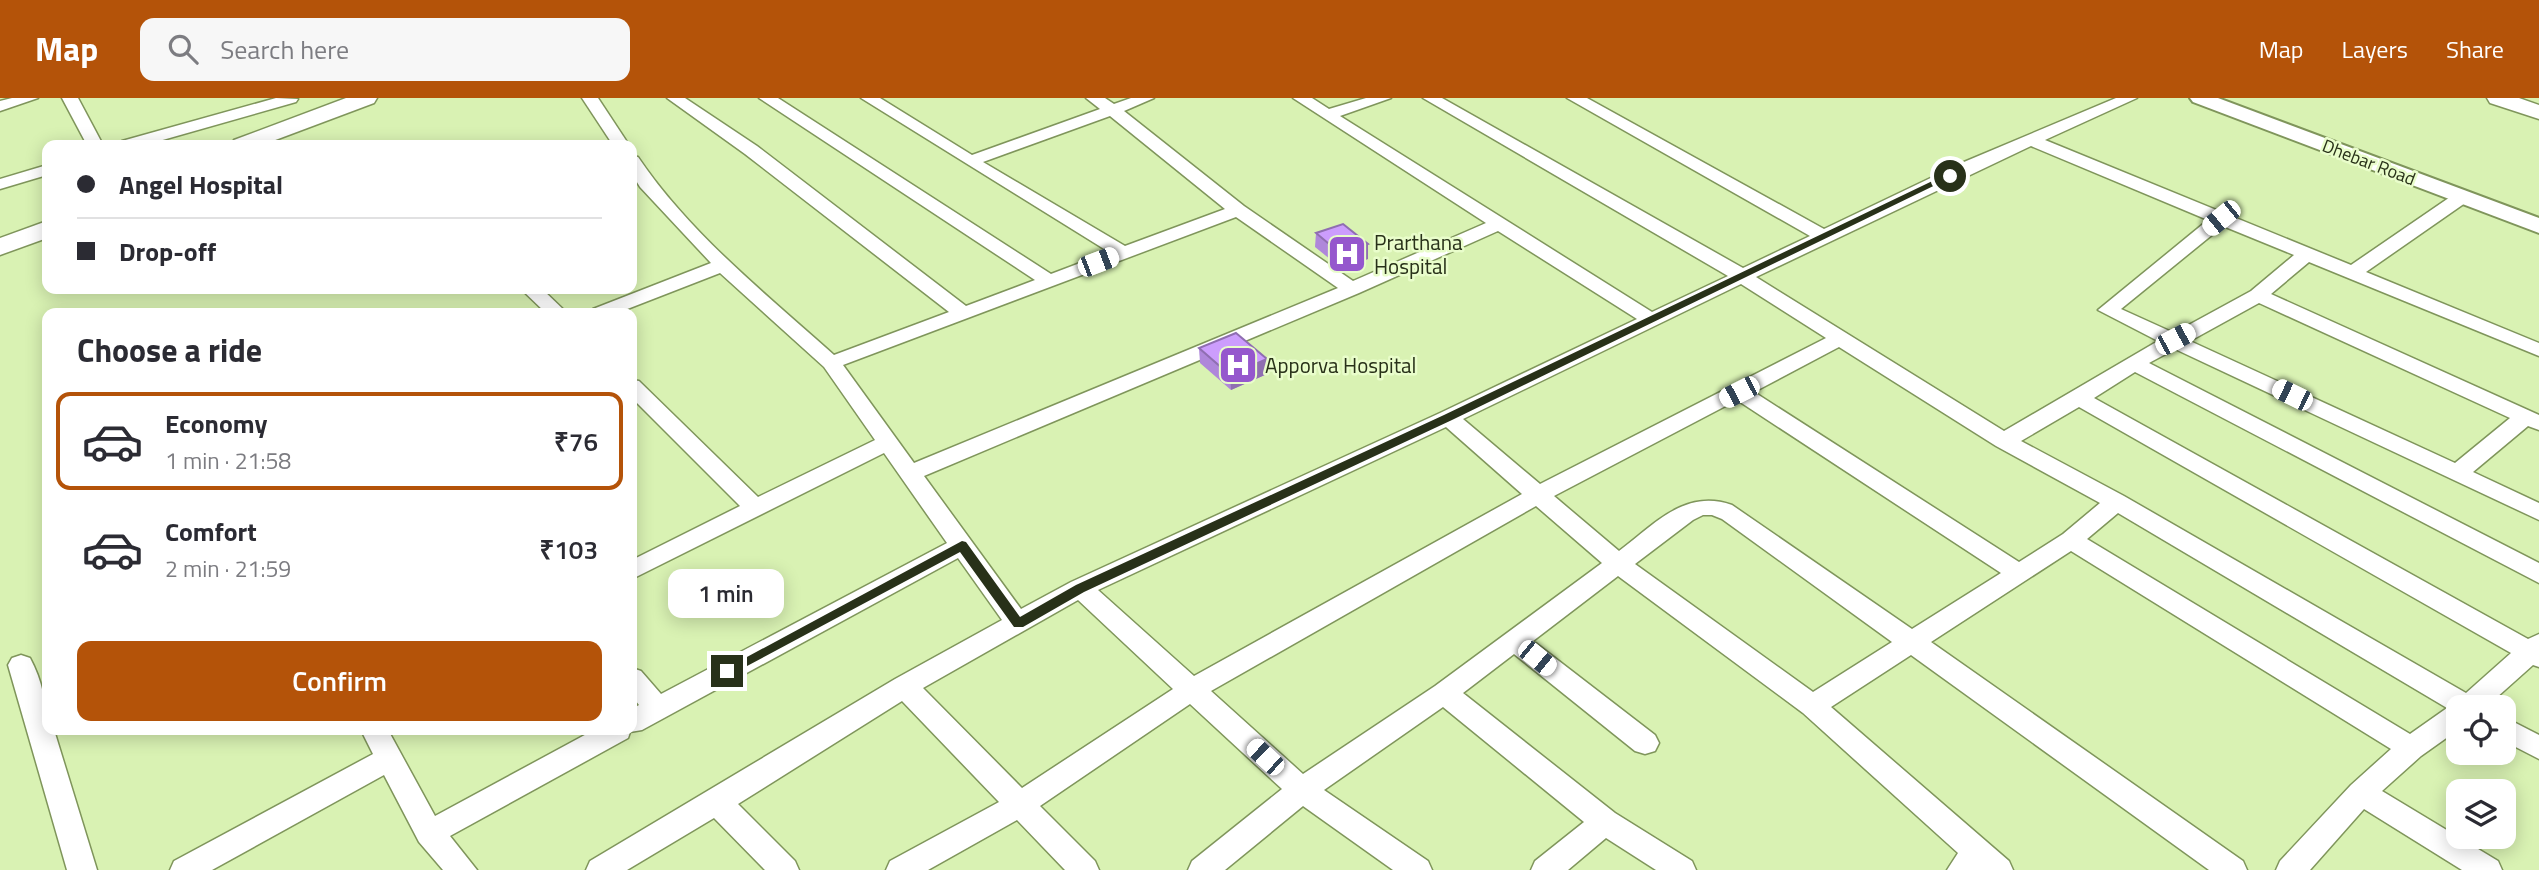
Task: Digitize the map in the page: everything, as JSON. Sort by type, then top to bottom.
[{"type":"main road","points":[[255,140],[366,98]]},
{"type":"main road","points":[[280,140],[390,98]]},
{"type":"main road","points":[[2498,98],[2539,112]]},
{"type":"main road","points":[[0,236],[42,220]]},
{"type":"main road","points":[[0,247],[42,231]]},
{"type":"street","points":[[0,106],[30,98]]},
{"type":"street","points":[[70,98],[92,140]]},
{"type":"street","points":[[145,140],[291,98]]},
{"type":"street","points":[[590,98],[618,140]]},
{"type":"street","points":[[675,98],[797,185],[963,313]]},
{"type":"street","points":[[767,98],[1050,281]]},
{"type":"street","points":[[869,98],[1123,253]]},
{"type":"street","points":[[1094,98],[1238,210],[1352,289]]},
{"type":"street","points":[[970,161],[1146,98]]},
{"type":"street","points":[[1301,98],[1652,320]]},
{"type":"street","points":[[1329,114],[1383,98]]},
{"type":"street","points":[[1431,98],[1742,276],[2004,442],[2116,502],[2447,695]]},
{"type":"street","points":[[1575,98],[1825,237]]},
{"type":"street","points":[[601,870],[904,686],[1080,588],[1448,418],[1970,166],[2129,98]]},
{"type":"street","name":"Dhebar Road","points":[[2200,98],[2539,226]]},
{"type":"street","points":[[2031,140],[2539,350]]},
{"type":"street","points":[[637,169],[646,183],[723,265],[831,363],[1018,624]]},
{"type":"street","points":[[0,184],[42,171]]},
{"type":"street","points":[[2351,274],[2462,197]]},
{"type":"street","points":[[831,363],[1238,210]]},
{"type":"street","points":[[2221,218],[2108,310],[2175,339],[2539,512]]},
{"type":"street","points":[[910,473],[1352,289],[1500,223]]},
{"type":"street","points":[[2004,442],[2175,339],[2258,295],[2308,253]]},
{"type":"street","points":[[613,308],[723,265]]},
{"type":"street","points":[[536,294],[552,308]]},
{"type":"street","points":[[2258,295],[2532,420]]},
{"type":"street","points":[[901,870],[1021,804],[1193,689],[1539,494],[1840,339]]},
{"type":"street","points":[[2134,363],[2539,574]]},
{"type":"street","points":[[637,391],[755,508]]},
{"type":"street","points":[[1739,392],[2019,573]]},
{"type":"street","points":[[2079,398],[2536,651],[2483,695]]},
{"type":"street","points":[[1448,418],[1617,563],[1812,706],[1979,864]]},
{"type":"street","points":[[2456,474],[2532,420]]},
{"type":"street","points":[[637,567],[888,442]]},
{"type":"street","points":[[1812,706],[2071,540],[2116,502]]},
{"type":"street","points":[[1203,870],[1301,790],[1444,693],[1617,563],[1696,507],[1713,505],[1730,513],[2232,870]]},
{"type":"street","points":[[2071,540],[2411,748]]},
{"type":"street","points":[[637,719],[962,545]]},
{"type":"street","points":[[1080,588],[1301,790],[1417,870]]},
{"type":"street","points":[[1515,641],[1644,743]]},
{"type":"street","points":[[21,665],[82,870]]},
{"type":"street","points":[[637,684],[657,708]]},
{"type":"street","points":[[904,686],[1084,870]]},
{"type":"street","points":[[1444,693],[1605,822],[1681,870]]},
{"type":"street","points":[[2291,870],[2361,793],[2411,748],[2446,723]]},
{"type":"street","points":[[377,735],[429,833],[463,870]]},
{"type":"street","points":[[429,833],[609,735]]},
{"type":"street","points":[[2516,735],[2539,748]]},
{"type":"street","points":[[185,870],[391,758]]},
{"type":"street","points":[[2361,793],[2487,870]]},
{"type":"street","points":[[717,802],[784,870]]},
{"type":"street","points":[[1546,870],[1605,822]]},
{"type":"building","points":[[1343,224],[1368,244],[1341,254],[1316,233]]},
{"type":"building","points":[[1236,333],[1267,359],[1230,375],[1199,348]]},
{"type":"place","name":"Prarthana Hospital","points":[[1347,254]]},
{"type":"place","name":"Apporva Hospital","points":[[1238,365]]},
{"type":"route","points":[[727,671],[962,545],[1018,624],[1080,588],[1448,418],[1950,176]]}]
